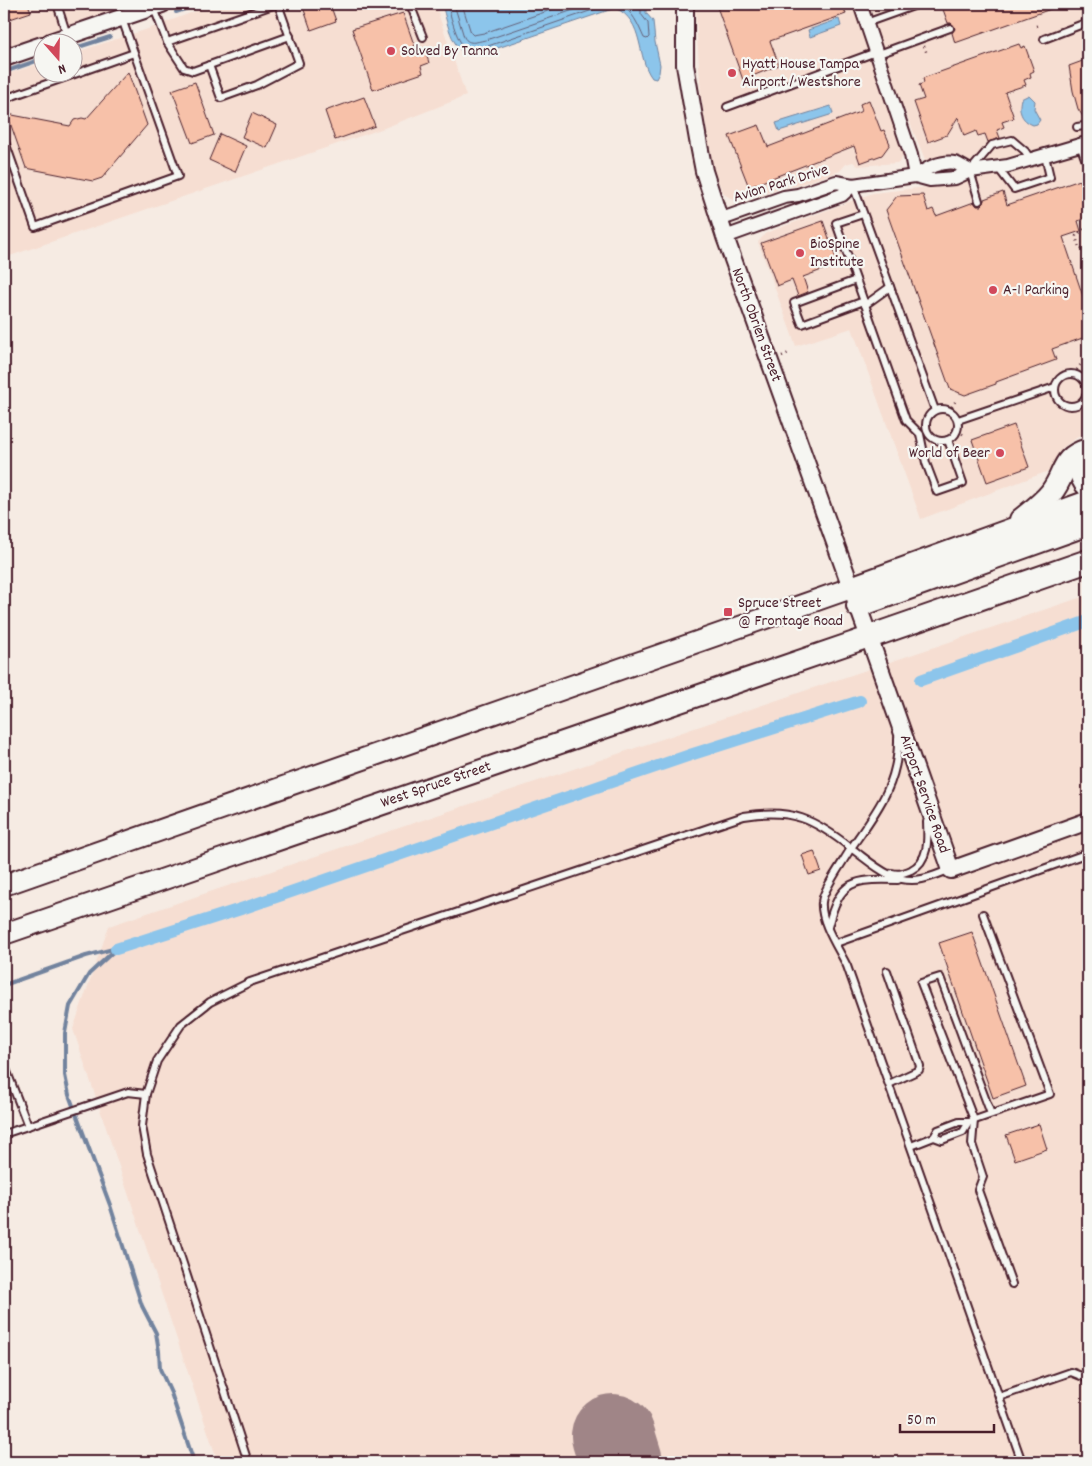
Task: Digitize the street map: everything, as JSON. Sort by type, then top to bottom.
[{"type":"highway","points":[[1009,530],[1045,501],[1061,478],[1065,465],[1076,453],[1088,450]]},
{"type":"highway","points":[[1088,455],[1083,460],[1080,472],[1088,486]]},
{"type":"highway","points":[[854,597],[1009,530],[1088,502]]},
{"type":"highway","points":[[854,597],[1088,524]]},
{"type":"highway","points":[[869,636],[1088,561]]},
{"type":"main road","points":[[4,885],[854,597]]},
{"type":"main road","name":"West Spruce Street","points":[[4,934],[869,636]]},
{"type":"street","name":"North Obrien Street","points":[[685,4],[685,66],[704,171],[725,237],[869,636]]},
{"type":"street","points":[[860,4],[911,155],[915,176]]},
{"type":"street","points":[[78,32],[125,14],[158,5]]},
{"type":"street","points":[[4,58],[32,48]]},
{"type":"street","name":"Avion Park Drive","points":[[719,220],[784,197],[798,195],[836,182],[853,185],[915,176],[932,166],[954,163],[970,171],[997,167],[1031,160],[1083,144],[1088,158]]},
{"type":"street","name":"Avion Park Drive","points":[[725,237],[842,195],[853,185]]},
{"type":"street","name":"Airport Service Road","points":[[869,636],[950,870],[1088,821]]},
{"type":"lane","points":[[57,4],[67,32]]},
{"type":"lane","points":[[167,42],[277,4],[299,62],[257,85],[221,98],[208,65]]},
{"type":"lane","points":[[410,4],[423,37]]},
{"type":"lane","points":[[866,23],[918,4]]},
{"type":"lane","points":[[158,5],[167,42],[184,68],[193,71],[290,36]]},
{"type":"lane","points":[[4,139],[35,227],[178,176],[134,53],[125,14]]},
{"type":"lane","points":[[1044,39],[1088,22]]},
{"type":"lane","points":[[727,107],[950,28]]},
{"type":"lane","points":[[4,99],[134,53]]},
{"type":"lane","points":[[1077,127],[1084,126],[1088,128]]},
{"type":"lane","points":[[979,201],[970,171],[992,145],[1012,140],[1025,151],[1031,160]]},
{"type":"lane","points":[[997,167],[1014,189],[1050,177],[1045,156]]},
{"type":"lane","points":[[853,185],[935,410]]},
{"type":"lane","points":[[863,214],[836,223],[906,420],[920,434],[926,463],[937,492],[964,483],[948,440]]},
{"type":"lane","points":[[856,280],[794,303],[802,324],[864,303],[890,287]]},
{"type":"lane","points":[[1074,374],[1085,376],[1087,388],[1081,402],[1070,406],[1060,402],[1055,387],[1060,378],[1064,375],[1074,374]]},
{"type":"lane","points":[[958,420],[1055,387]]},
{"type":"lane","points":[[935,410],[949,411],[958,420],[958,431],[955,436],[940,442],[931,437],[927,431],[927,418],[935,410]]},
{"type":"lane","points":[[920,434],[927,431]]},
{"type":"lane","points":[[898,719],[898,749],[895,772],[885,797],[824,896],[822,909],[827,928],[847,966],[1022,1462]]},
{"type":"lane","points":[[882,871],[898,874],[917,866],[924,859],[927,845],[926,803]]},
{"type":"lane","points":[[248,1462],[147,1154],[142,1126],[146,1094],[157,1061],[181,1025],[210,1002],[250,982],[744,816],[783,813],[804,818],[832,833],[894,878],[912,880]]},
{"type":"lane","points":[[836,943],[1088,853]]},
{"type":"lane","points":[[827,928],[836,902],[844,890],[856,881],[868,879],[921,879],[950,870]]},
{"type":"lane","points":[[911,1146],[934,1137],[938,1130],[959,1122],[971,1121],[1050,1094],[983,914]]},
{"type":"lane","points":[[887,971],[920,1066],[919,1070],[889,1084]]},
{"type":"lane","points":[[991,1114],[940,977],[921,984],[971,1121],[972,1144],[984,1177],[978,1190],[1012,1284]]},
{"type":"lane","points":[[4,1064],[28,1126]]},
{"type":"lane","points":[[4,1134],[128,1092],[146,1094]]},
{"type":"lane","points":[[934,1137],[942,1140],[964,1132],[971,1121]]},
{"type":"lane","points":[[999,1397],[1071,1372],[1086,1378],[1088,1383]]},
{"type":"path","points":[[1088,226],[1076,236],[1079,248],[1088,251]]},
{"type":"path","points":[[781,356],[790,352]]},
{"type":"path","points":[[1074,374],[1081,364]]},
{"type":"path","points":[[949,411],[957,399]]},
{"type":"path","points":[[958,431],[964,435]]},
{"type":"shaded area","points":[[4,4],[139,4],[59,32],[32,32],[32,41],[4,51]]},
{"type":"shaded area","points":[[215,4],[435,4],[466,96],[384,128],[4,258],[4,75],[32,66],[32,82],[82,82],[82,50],[148,29]]},
{"type":"shaded area","points":[[695,4],[853,4],[904,154],[900,161],[897,163],[858,166],[853,162],[846,164],[840,171],[796,186],[786,185],[759,196],[739,197],[737,202],[724,194],[714,173],[701,96]]},
{"type":"shaded area","points":[[869,4],[1088,4],[1088,430],[1062,448],[1054,469],[921,519],[852,328],[796,346],[758,242],[766,233],[873,193],[936,186],[889,72]]},
{"type":"shaded area","points":[[1088,595],[1088,1462],[218,1462],[73,1029],[109,926]]},
{"type":"water","points":[[442,4],[646,4],[646,13],[653,21],[660,65],[659,73],[656,79],[652,78],[644,60],[636,30],[625,14],[615,8],[489,51],[469,54],[463,52],[454,41]]},
{"type":"water","points":[[839,19],[841,26],[810,37],[808,30]]},
{"type":"water","points":[[1029,95],[1035,101],[1034,109],[1040,120],[1037,124],[1033,125],[1023,118],[1020,111],[1021,99]]},
{"type":"water","points":[[831,106],[833,114],[779,131],[776,123]]},
{"type":"building","points":[[4,4],[28,4],[31,12],[4,21]]},
{"type":"building","points":[[302,4],[330,4],[336,21],[311,30]]},
{"type":"building","points":[[716,4],[842,4],[846,14],[770,41],[779,65],[743,80]]},
{"type":"building","points":[[941,4],[1062,5],[955,43],[952,33],[955,29],[954,26],[948,23]]},
{"type":"building","points":[[403,13],[418,56],[426,53],[429,63],[421,66],[423,73],[373,90],[352,29]]},
{"type":"building","points":[[1019,44],[1021,48],[1025,46],[1034,71],[1030,73],[1031,77],[1024,80],[1026,85],[1005,92],[1014,118],[1002,122],[1004,127],[997,130],[1000,138],[988,142],[985,134],[978,136],[976,131],[964,136],[958,117],[947,135],[928,142],[914,102],[924,99],[919,85],[924,83],[923,78]]},
{"type":"building","points":[[1088,59],[1088,123],[1078,109],[1069,66]]},
{"type":"building","points":[[128,72],[147,125],[102,178],[93,181],[26,168],[7,114],[70,126],[74,120],[86,119]]},
{"type":"building","points":[[195,82],[214,135],[192,143],[172,90]]},
{"type":"building","points":[[364,97],[375,126],[335,140],[325,111]]},
{"type":"building","points":[[869,100],[881,131],[884,130],[890,144],[882,155],[860,163],[854,146],[749,187],[729,136],[759,125],[768,147],[862,111],[860,104]]},
{"type":"building","points":[[252,113],[277,125],[267,148],[242,137]]},
{"type":"building","points":[[220,134],[246,146],[235,172],[209,160]]},
{"type":"building","points":[[1080,180],[1088,204],[1088,217],[1078,221],[1081,231],[1063,237],[1088,311],[1088,336],[1052,349],[1056,360],[996,382],[996,384],[965,395],[950,389],[886,210],[897,196],[923,195],[928,211],[933,209],[936,216],[974,202],[977,206],[981,206],[984,203],[984,199],[1003,192],[1007,205]]},
{"type":"building","name":"BioSpine Institute","points":[[823,221],[838,264],[803,277],[808,292],[798,296],[792,280],[777,286],[761,243]]},
{"type":"building","name":"World of Beer","points":[[1014,425],[1029,467],[987,482],[972,440]]},
{"type":"building","points":[[814,851],[821,871],[809,875],[802,855]]},
{"type":"building","points":[[972,932],[1026,1086],[993,1098],[939,943]]},
{"type":"building","points":[[1039,1124],[1047,1149],[1015,1160],[1006,1135]]},
{"type":"waterway","points":[[176,12],[199,4]]},
{"type":"waterway","points":[[82,46],[110,37]]},
{"type":"waterway","points":[[4,72],[32,62]]},
{"type":"waterway","points":[[921,680],[1088,621]]},
{"type":"waterway","points":[[116,949],[244,908],[693,754],[860,701]]},
{"type":"waterway","points":[[4,985],[86,956],[113,949]]},
{"type":"waterway","points":[[116,949],[89,974],[70,1006],[65,1033],[65,1075],[69,1095],[110,1205],[142,1306],[156,1333],[160,1369],[171,1393],[194,1462]]},
{"type":"runway","points":[[613,1436],[621,1462]]},
{"type":"place","name":"Solved By Tanna","points":[[391,51]]},
{"type":"place","name":"Hyatt House Tampa Airport / Westshore","points":[[732,73]]},
{"type":"place","name":"BioSpine Institute","points":[[800,253]]},
{"type":"place","name":"A-1 Parking","points":[[993,290]]},
{"type":"place","name":"World of Beer","points":[[1000,453]]},
{"type":"place","name":"Spruce Street @ Frontage Road","points":[[728,612]]}]
